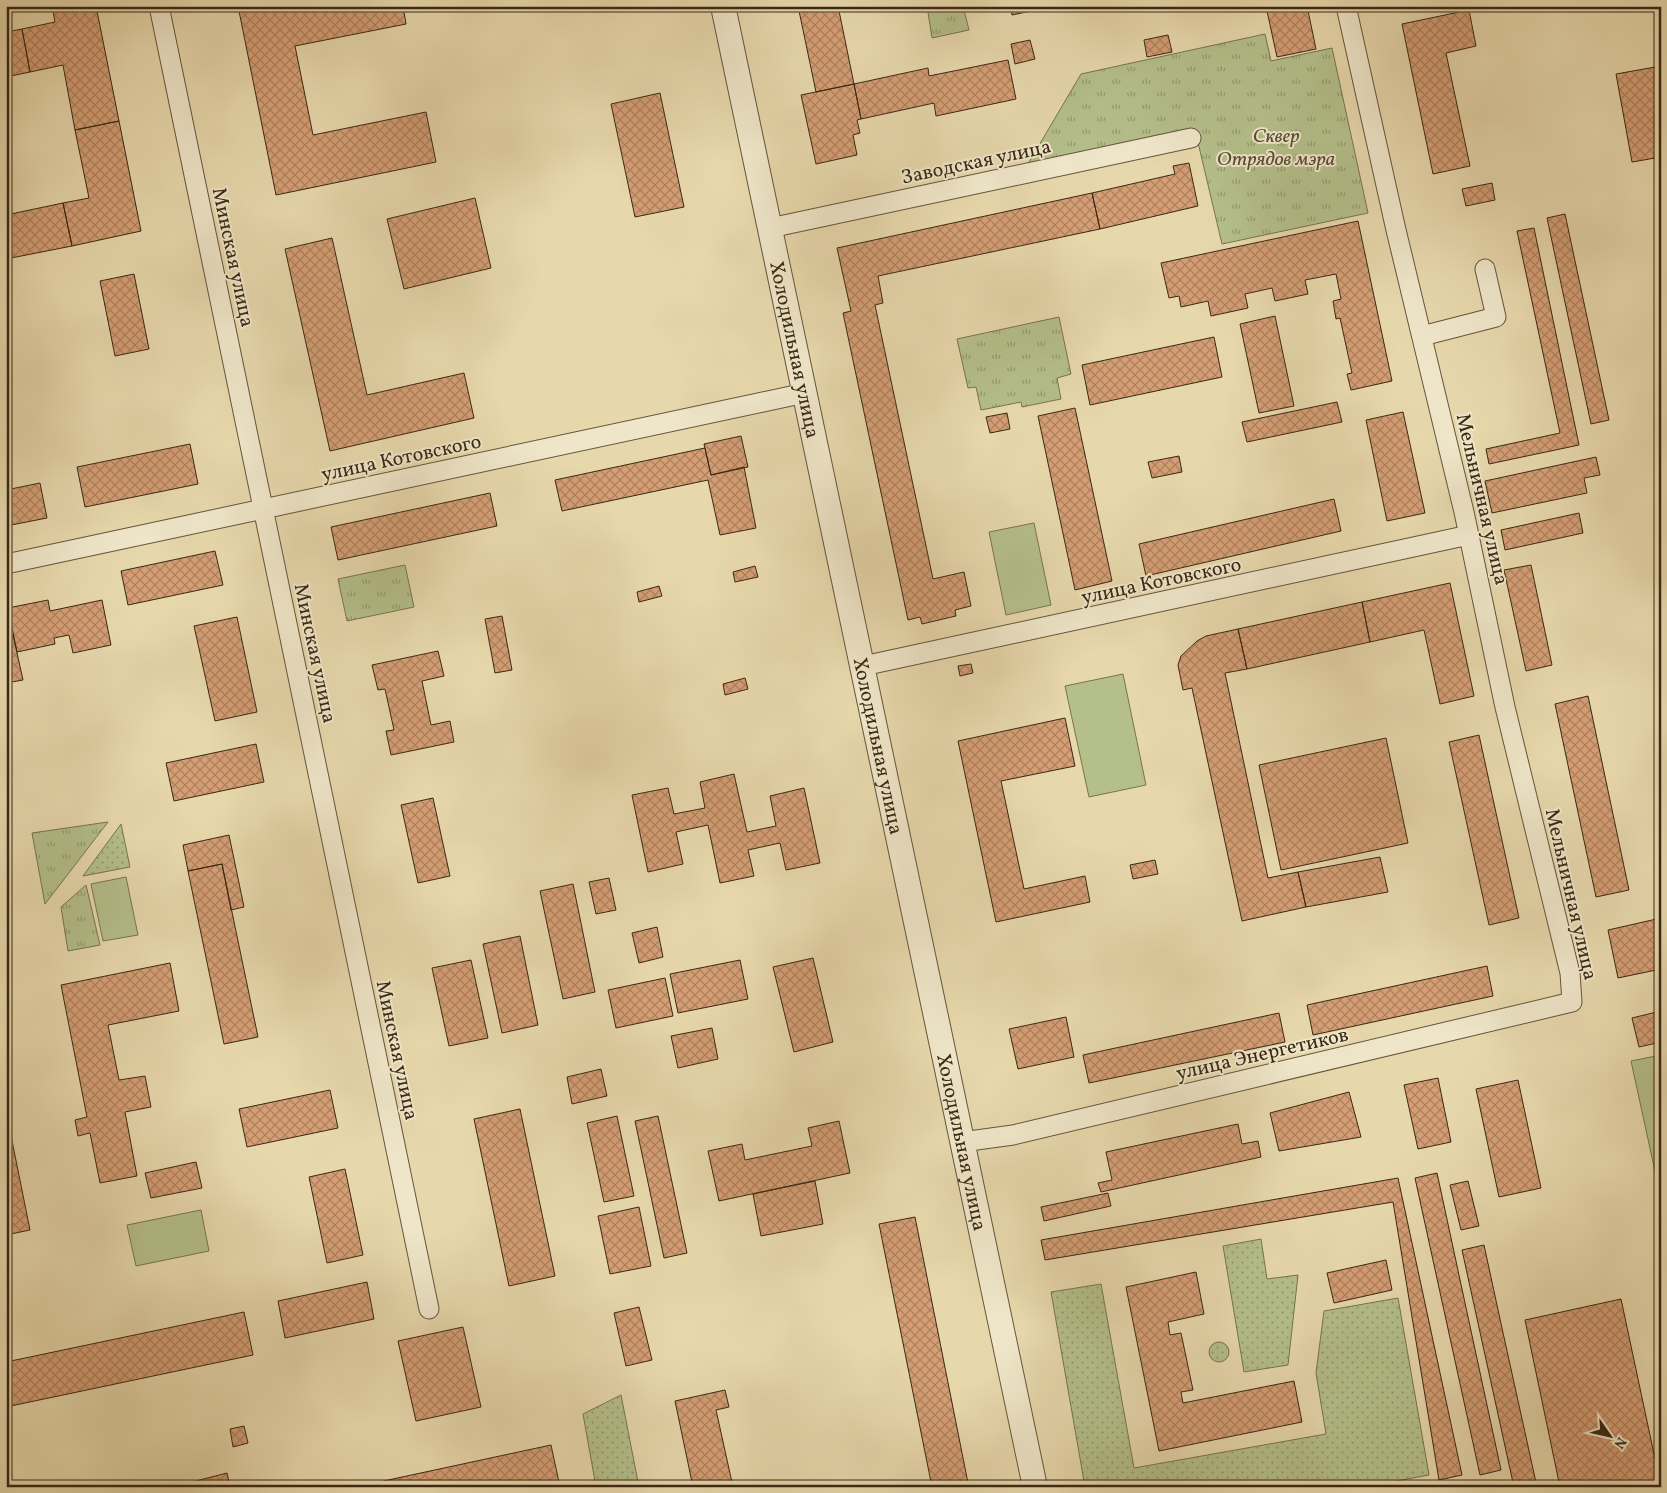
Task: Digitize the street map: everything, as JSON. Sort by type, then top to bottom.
[{"type":"street","name":"Минская улица","points":[[159,6],[429,1309]]},
{"type":"street","name":"Холодильная улица","points":[[722,6],[1035,1487]]},
{"type":"street","name":"Мельничная улица","points":[[1346,6],[1469,535],[1505,707],[1570,973],[1572,1002]]},
{"type":"street","name":"Заводская улица","points":[[770,228],[1191,138]]},
{"type":"street","points":[[1422,336],[1496,318],[1484,269]]},
{"type":"street","name":"улица Котовского","points":[[6,564],[805,393]]},
{"type":"street","name":"улица Котовского","points":[[863,666],[1469,535]]},
{"type":"street","name":"улица Энергетиков","points":[[962,1142],[1022,1132],[1572,1002]]},
{"type":"green space","points":[[927,6],[963,6],[969,30],[932,38]]},
{"type":"green space","name":"Сквер Отрядов мэра","points":[[1265,34],[1271,61],[1332,48],[1368,213],[1222,244],[1196,134],[1025,169],[1081,74]]},
{"type":"green space","points":[[1059,317],[1071,374],[1057,378],[1061,399],[1022,407],[1021,402],[981,410],[976,387],[968,388],[957,339]]},
{"type":"green space","points":[[1034,523],[1051,605],[1006,615],[989,532]]},
{"type":"green space","points":[[405,565],[414,607],[347,621],[338,579]]},
{"type":"green space","points":[[1123,674],[1146,785],[1089,797],[1065,686]]},
{"type":"green space","points":[[108,822],[45,904],[32,833]]},
{"type":"green space","points":[[121,824],[130,867],[83,876]]},
{"type":"green space","points":[[126,877],[138,935],[103,941],[91,884]]},
{"type":"green space","points":[[86,885],[100,945],[68,951],[61,907]]},
{"type":"green space","points":[[1661,1055],[1661,1199],[1631,1061]]},
{"type":"green space","points":[[201,1210],[209,1251],[136,1266],[127,1225]]},
{"type":"green space","points":[[1261,1239],[1267,1279],[1298,1275],[1288,1365],[1244,1372],[1223,1246]]},
{"type":"green space","points":[[1101,1284],[1134,1468],[1326,1434],[1316,1373],[1324,1311],[1398,1298],[1429,1475],[1364,1487],[1085,1487],[1051,1292]]},
{"type":"green space","points":[[1219,1342],[1226,1345],[1229,1352],[1226,1359],[1219,1362],[1212,1359],[1209,1352],[1212,1345]]},
{"type":"green space","points":[[621,1395],[639,1487],[596,1487],[583,1414]]},
{"type":"building","points":[[52,6],[96,6],[119,121],[75,130],[63,65],[30,72],[22,29],[55,22]]},
{"type":"building","points":[[238,6],[403,6],[406,24],[295,46],[313,135],[426,112],[436,162],[276,195]]},
{"type":"building","points":[[798,6],[838,6],[854,84],[816,92]]},
{"type":"building","points":[[1010,6],[1055,6],[1012,15]]},
{"type":"building","points":[[1289,6],[1307,6],[1316,49],[1277,57],[1267,11]]},
{"type":"building","points":[[1469,10],[1476,46],[1446,53],[1470,166],[1433,174],[1402,24]]},
{"type":"building","points":[[22,29],[30,72],[6,77],[6,32]]},
{"type":"building","points":[[1168,35],[1172,52],[1147,57],[1144,40]]},
{"type":"building","points":[[1030,40],[1035,59],[1015,64],[1011,44]]},
{"type":"building","points":[[1008,60],[1016,99],[936,116],[934,103],[861,119],[854,84],[928,68],[929,76]]},
{"type":"building","points":[[1661,66],[1661,157],[1632,162],[1616,74]]},
{"type":"building","points":[[854,84],[861,119],[857,120],[860,133],[853,135],[857,155],[816,164],[801,95]]},
{"type":"building","points":[[660,93],[684,207],[635,217],[611,104]]},
{"type":"building","points":[[119,121],[141,231],[72,246],[63,203],[89,198],[75,130]]},
{"type":"building","points":[[1189,163],[1198,206],[1100,229],[1092,193],[1175,174],[1173,166]]},
{"type":"building","points":[[1492,183],[1495,200],[1466,206],[1462,189]]},
{"type":"building","points":[[1092,193],[1100,229],[878,276],[883,303],[875,305],[933,579],[964,572],[971,606],[955,610],[956,616],[922,624],[920,617],[908,620],[843,313],[851,311],[837,248]]},
{"type":"building","points":[[475,198],[491,268],[404,289],[387,219]]},
{"type":"building","points":[[63,203],[72,246],[6,259],[6,215]]},
{"type":"building","points":[[1565,214],[1609,420],[1591,424],[1547,218]]},
{"type":"building","points":[[1358,221],[1392,381],[1351,390],[1347,374],[1352,373],[1340,318],[1336,319],[1333,301],[1341,299],[1336,274],[1305,280],[1308,294],[1275,301],[1272,288],[1245,294],[1248,308],[1211,316],[1208,301],[1181,307],[1179,296],[1169,298],[1161,263]]},
{"type":"building","points":[[1534,228],[1579,445],[1489,464],[1486,449],[1560,433],[1517,231]]},
{"type":"building","points":[[332,238],[367,395],[464,373],[474,418],[330,451],[285,249]]},
{"type":"building","points":[[134,274],[149,349],[115,356],[100,281]]},
{"type":"building","points":[[1275,316],[1294,406],[1259,413],[1240,324]]},
{"type":"building","points":[[1214,337],[1222,377],[1090,405],[1082,365]]},
{"type":"building","points":[[1337,402],[1342,422],[1247,442],[1242,422]]},
{"type":"building","points":[[1075,408],[1112,581],[1075,590],[1038,416]]},
{"type":"building","points":[[1403,412],[1425,513],[1387,521],[1366,420]]},
{"type":"building","points":[[1007,413],[1010,429],[990,433],[986,417]]},
{"type":"building","points":[[741,436],[748,467],[711,475],[704,444]]},
{"type":"building","points":[[190,444],[198,484],[85,507],[77,467]]},
{"type":"building","points":[[705,448],[711,475],[744,467],[756,528],[720,535],[708,480],[562,511],[555,480]]},
{"type":"building","points":[[1179,456],[1182,472],[1152,478],[1148,462]]},
{"type":"building","points":[[1596,457],[1600,475],[1584,478],[1587,493],[1492,513],[1485,481]]},
{"type":"building","points":[[40,483],[47,518],[6,526],[6,490]]},
{"type":"building","points":[[490,493],[497,526],[338,560],[331,527]]},
{"type":"building","points":[[1334,499],[1341,531],[1146,576],[1139,544]]},
{"type":"building","points":[[1579,513],[1583,533],[1505,550],[1501,530]]},
{"type":"building","points":[[215,551],[223,585],[128,605],[121,571]]},
{"type":"building","points":[[1531,565],[1552,665],[1526,671],[1504,570]]},
{"type":"building","points":[[755,566],[758,577],[735,582],[733,572]]},
{"type":"building","points":[[1450,583],[1474,696],[1440,704],[1424,630],[1370,642],[1362,602]]},
{"type":"building","points":[[659,586],[662,596],[639,602],[637,592]]},
{"type":"building","points":[[48,600],[50,611],[102,600],[111,645],[73,653],[69,635],[54,638],[55,644],[17,652],[8,608]]},
{"type":"building","points":[[1362,602],[1370,642],[1247,669],[1238,629]]},
{"type":"building","points":[[502,616],[512,670],[495,673],[485,619]]},
{"type":"building","points":[[237,617],[257,712],[215,721],[194,626]]},
{"type":"building","points":[[1238,629],[1247,669],[1225,673],[1268,878],[1298,872],[1306,907],[1242,921],[1192,688],[1183,690],[1178,665],[1181,656],[1197,641],[1206,636]]},
{"type":"building","points":[[13,635],[23,680],[6,683],[6,636]]},
{"type":"building","points":[[438,651],[444,676],[422,681],[431,725],[450,721],[454,742],[391,755],[386,731],[394,730],[385,689],[378,690],[372,665]]},
{"type":"building","points":[[971,664],[973,673],[960,676],[958,666]]},
{"type":"building","points":[[745,678],[748,689],[725,695],[723,684]]},
{"type":"building","points":[[1588,696],[1629,890],[1596,897],[1555,704]]},
{"type":"building","points":[[1065,718],[1075,766],[1001,781],[1024,889],[1085,876],[1090,902],[996,922],[958,741]]},
{"type":"building","points":[[1479,735],[1519,918],[1489,925],[1449,742]]},
{"type":"building","points":[[1386,738],[1408,843],[1281,870],[1259,765]]},
{"type":"building","points":[[256,744],[264,782],[174,801],[166,763]]},
{"type":"building","points":[[734,774],[747,832],[776,826],[770,796],[804,788],[820,863],[786,870],[780,843],[748,850],[754,876],[720,883],[708,825],[676,832],[683,864],[648,872],[632,795],[668,788],[674,814],[705,808],[700,782]]},
{"type":"building","points":[[433,798],[450,876],[418,883],[401,805]]},
{"type":"building","points":[[229,835],[244,907],[231,910],[222,864],[188,871],[183,845]]},
{"type":"building","points":[[1380,857],[1388,892],[1306,907],[1298,872]]},
{"type":"building","points":[[1155,860],[1158,874],[1133,879],[1130,865]]},
{"type":"building","points":[[222,864],[258,1037],[224,1044],[188,871]]},
{"type":"building","points":[[609,878],[616,910],[596,914],[589,882]]},
{"type":"building","points":[[573,884],[595,992],[563,999],[540,891]]},
{"type":"building","points":[[1661,918],[1661,969],[1618,978],[1608,930]]},
{"type":"building","points":[[657,927],[663,957],[639,963],[632,933]]},
{"type":"building","points":[[520,936],[538,1025],[502,1033],[483,944]]},
{"type":"building","points":[[813,958],[833,1042],[794,1052],[773,967]]},
{"type":"building","points":[[471,960],[488,1038],[449,1046],[432,968]]},
{"type":"building","points":[[740,960],[748,999],[678,1013],[670,974]]},
{"type":"building","points":[[170,963],[179,1011],[108,1025],[119,1080],[145,1076],[151,1107],[125,1112],[137,1176],[100,1183],[90,1133],[78,1136],[75,1120],[87,1117],[61,985]]},
{"type":"building","points":[[1487,966],[1493,996],[1313,1035],[1307,1005]]},
{"type":"building","points":[[665,978],[673,1016],[616,1028],[608,990]]},
{"type":"building","points":[[1661,1011],[1661,1042],[1639,1047],[1632,1018]]},
{"type":"building","points":[[1279,1013],[1285,1042],[1089,1083],[1083,1055]]},
{"type":"building","points":[[1066,1017],[1074,1057],[1018,1069],[1009,1029]]},
{"type":"building","points":[[712,1028],[718,1059],[678,1068],[671,1036]]},
{"type":"building","points":[[601,1069],[607,1096],[572,1104],[567,1077]]},
{"type":"building","points":[[1438,1078],[1451,1142],[1418,1149],[1404,1085]]},
{"type":"building","points":[[1518,1080],[1541,1188],[1499,1197],[1476,1089]]},
{"type":"building","points":[[330,1090],[338,1128],[247,1147],[239,1109]]},
{"type":"building","points":[[1349,1092],[1361,1137],[1279,1151],[1270,1113]]},
{"type":"building","points":[[520,1109],[555,1276],[509,1286],[474,1119]]},
{"type":"building","points":[[6,1111],[30,1230],[6,1235]]},
{"type":"building","points":[[617,1116],[634,1196],[604,1202],[587,1123]]},
{"type":"building","points":[[658,1116],[687,1253],[664,1258],[635,1121]]},
{"type":"building","points":[[839,1121],[850,1173],[719,1201],[708,1151],[742,1144],[745,1160],[812,1146],[808,1128]]},
{"type":"building","points":[[1238,1124],[1242,1144],[1258,1141],[1261,1157],[1101,1192],[1098,1183],[1112,1180],[1106,1152]]},
{"type":"building","points":[[196,1162],[202,1188],[151,1198],[145,1173]]},
{"type":"building","points":[[345,1169],[363,1255],[327,1263],[309,1177]]},
{"type":"building","points":[[1437,1173],[1501,1470],[1480,1475],[1415,1178]]},
{"type":"building","points":[[1398,1178],[1462,1475],[1439,1480],[1393,1202],[1045,1260],[1041,1240]]},
{"type":"building","points":[[815,1181],[823,1224],[761,1236],[753,1194]]},
{"type":"building","points":[[1468,1181],[1479,1226],[1461,1230],[1450,1185]]},
{"type":"building","points":[[1108,1193],[1111,1206],[1044,1221],[1041,1207]]},
{"type":"building","points":[[639,1207],[651,1266],[610,1274],[598,1216]]},
{"type":"building","points":[[915,1217],[968,1483],[949,1487],[932,1487],[879,1224]]},
{"type":"building","points":[[1484,1245],[1537,1487],[1514,1487],[1462,1250]]},
{"type":"building","points":[[1386,1260],[1392,1290],[1334,1303],[1327,1273]]},
{"type":"building","points":[[1196,1272],[1204,1314],[1168,1322],[1170,1335],[1181,1333],[1193,1390],[1181,1392],[1183,1403],[1294,1381],[1302,1422],[1159,1451],[1126,1287]]},
{"type":"building","points":[[367,1282],[374,1319],[285,1338],[278,1301]]},
{"type":"building","points":[[1621,1299],[1661,1487],[1560,1487],[1525,1320]]},
{"type":"building","points":[[639,1307],[652,1360],[626,1366],[614,1313]]},
{"type":"building","points":[[244,1312],[253,1355],[6,1407],[6,1362]]},
{"type":"building","points":[[463,1327],[481,1407],[416,1421],[398,1341]]},
{"type":"building","points":[[725,1390],[729,1407],[716,1410],[733,1487],[693,1487],[675,1401]]},
{"type":"building","points":[[244,1426],[248,1443],[233,1447],[230,1429]]},
{"type":"building","points":[[551,1445],[560,1487],[365,1487],[365,1485]]},
{"type":"building","points":[[227,1473],[230,1487],[185,1487],[184,1484]]}]
